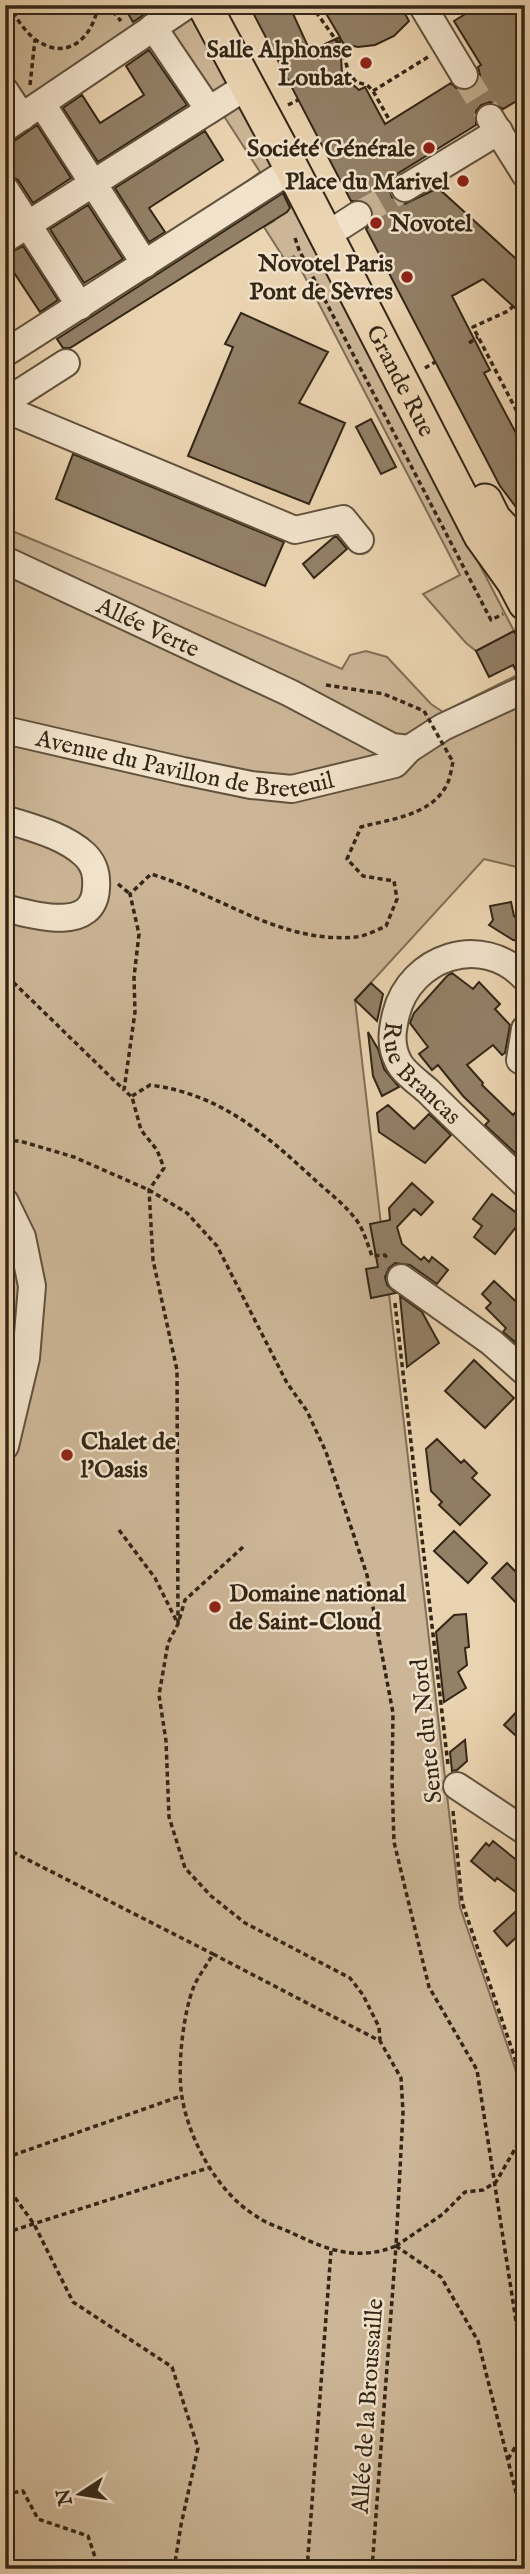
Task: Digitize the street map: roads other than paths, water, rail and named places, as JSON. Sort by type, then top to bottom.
[{"type":"main road","name":"Grande Rue","points":[[204,5],[292,169],[481,536],[514,582],[525,603]]},
{"type":"main road","points":[[212,5],[229,53]]},
{"type":"main road","name":"Grande Rue","points":[[227,5],[350,221],[494,519],[525,552]]},
{"type":"street","points":[[23,116],[187,5]]},
{"type":"street","points":[[422,5],[464,75]]},
{"type":"street","points":[[153,27],[209,110]]},
{"type":"street","points":[[5,239],[247,86]]},
{"type":"street","points":[[5,91],[23,116],[93,184],[145,264]]},
{"type":"street","points":[[405,188],[494,124],[525,174]]},
{"type":"street","points":[[5,353],[292,169]]},
{"type":"street","points":[[5,189],[80,306]]},
{"type":"street","points":[[5,402],[66,363]]},
{"type":"street","points":[[5,409],[295,530],[343,519],[360,540]]},
{"type":"street","name":"Allée Verte","points":[[5,560],[290,693],[386,755]]},
{"type":"street","points":[[386,755],[525,688]]},
{"type":"street","points":[[479,711],[525,708]]},
{"type":"street","name":"Avenue du Pavillon de Breteuil","points":[[5,730],[183,771],[273,788],[292,789],[386,755]]},
{"type":"street","points":[[5,819],[56,836],[83,853],[94,865],[97,880],[96,896],[92,904],[68,918],[54,919],[5,908]]},
{"type":"street","name":"Rue Brancas","points":[[525,978],[518,970],[490,956],[454,954],[420,971],[399,1000],[391,1034],[398,1063],[525,1184]]},
{"type":"street","points":[[525,1029],[520,1060],[525,1063]]},
{"type":"street","points":[[5,1202],[22,1237],[32,1286],[26,1358],[5,1446]]},
{"type":"street","points":[[401,1278],[491,1342],[525,1372]]},
{"type":"street","points":[[452,1787],[525,1831]]},
{"type":"tunnel","points":[[464,75],[490,117]]},
{"type":"tunnel","points":[[358,215],[405,188]]},
{"type":"place","name":"Salle Alphonse Loubat","points":[[366,63]]},
{"type":"place","name":"Société Générale","points":[[429,148]]},
{"type":"place","name":"Place du Marivel","points":[[463,181]]},
{"type":"place","name":"Novotel","points":[[376,223]]},
{"type":"place","name":"Novotel Paris Pont de Sèvres","points":[[407,277]]},
{"type":"place","name":"Chalet de l'Oasis","points":[[67,1455]]},
{"type":"place","name":"Domaine national de Saint-Cloud","points":[[215,1607]]}]
